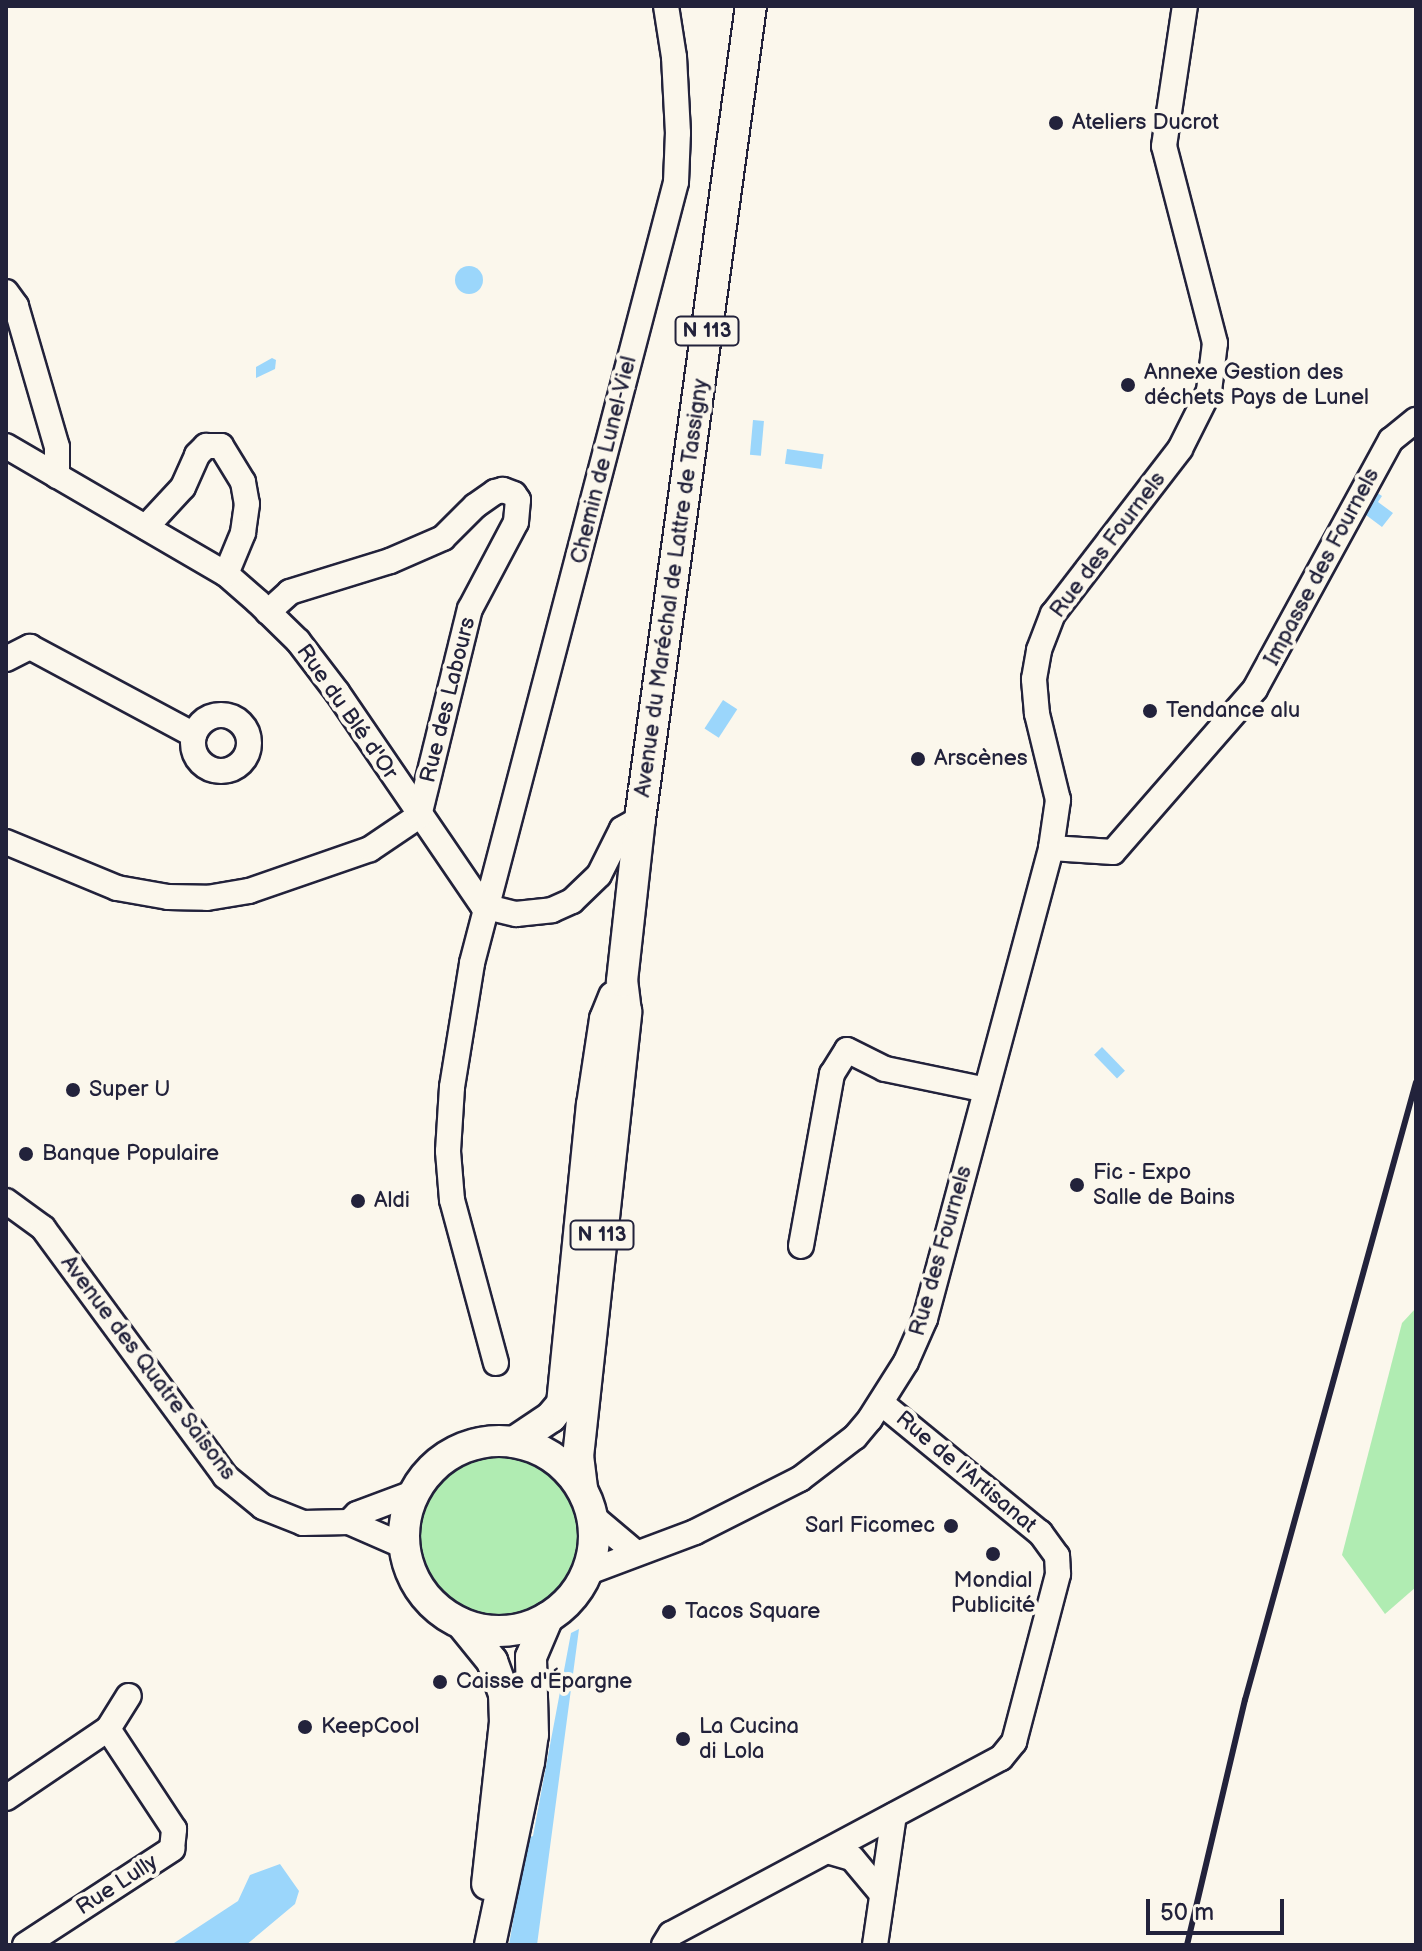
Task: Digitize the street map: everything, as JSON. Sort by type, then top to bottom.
[{"type":"main road","name":"Avenue du Maréchal de Lattre de Tassigny","points":[[587,1502],[578,1457],[626,1012],[622,981],[640,819],[751,6]]},
{"type":"main road","name":"Avenue du Maréchal de Lattre de Tassigny","points":[[514,1442],[551,1417],[562,1404],[594,1091],[605,1019],[622,981]]},
{"type":"main road","points":[[462,1624],[506,1631],[548,1617],[571,1598],[586,1573],[593,1545],[587,1502],[545,1453],[514,1442],[494,1441],[455,1451],[431,1469],[413,1493],[407,1510],[404,1546],[413,1578],[433,1605],[462,1624],[492,1661],[504,1694],[505,1722],[484,1913],[488,1945]]},
{"type":"main road","points":[[488,1945],[529,1762],[533,1735],[531,1657],[548,1617]]},
{"type":"street","name":"Chemin de Lunel-Viel","points":[[496,1363],[455,1214],[448,1151],[452,1087],[467,994],[488,909],[676,182],[677,118],[666,6]]},
{"type":"street","name":"Rue des Fournels","points":[[586,1573],[695,1532],[800,1479],[855,1437],[906,1362],[925,1319],[1051,848],[1058,800],[1037,714],[1034,679],[1039,650],[1053,614],[1180,449],[1209,391],[1215,343],[1164,146],[1185,6]]},
{"type":"street","points":[[6,292],[16,306],[57,447],[57,476]]},
{"type":"street","name":"Impasse des Fournels","points":[[1051,848],[1113,852],[1255,689],[1391,440],[1416,420]]},
{"type":"street","points":[[146,527],[183,487],[197,455],[206,446],[221,446],[243,482],[247,504],[243,533],[226,574]]},
{"type":"street","name":"Rue du Blé d'Or","points":[[11,455],[57,476],[226,574],[268,612],[298,641],[337,692],[476,899],[488,909]]},
{"type":"street","name":"Rue des Labours","points":[[268,612],[290,592],[390,561],[443,538],[475,506],[495,492],[503,490],[514,494],[518,500],[516,522],[470,609],[419,816]]},
{"type":"street","points":[[6,659],[30,647],[194,735]]},
{"type":"street","points":[[6,842],[117,888],[154,895],[207,898],[249,891],[370,849],[419,816]]},
{"type":"street","points":[[488,909],[516,914],[552,910],[572,901],[599,875],[622,829],[640,819]]},
{"type":"street","points":[[801,1246],[832,1074],[847,1050],[885,1069],[986,1090]]},
{"type":"street","name":"Avenue des Quatre Saisons","points":[[6,1201],[43,1228],[225,1476],[263,1507],[303,1523],[349,1522],[404,1546]]},
{"type":"street","name":"Rue de l'Artisanat","points":[[664,1945],[671,1934],[1001,1758],[1014,1742],[1058,1574],[1057,1556],[1040,1533],[881,1403]]},
{"type":"street","name":"Avenue des Quatre Saisons","points":[[349,1522],[357,1514],[413,1493]]},
{"type":"street","points":[[587,1502],[636,1553]]},
{"type":"street","points":[[6,1798],[108,1729],[129,1696]]},
{"type":"street","name":"Rue Lully","points":[[25,1945],[172,1849],[174,1829],[108,1729]]},
{"type":"street","points":[[875,1945],[894,1815]]},
{"type":"street","points":[[827,1851],[852,1858],[882,1894]]},
{"type":"green space","points":[[1416,1308],[1416,1587],[1385,1614],[1342,1555],[1402,1323]]},
{"type":"green space","points":[[500,1452],[531,1459],[558,1476],[575,1503],[582,1534],[575,1565],[558,1592],[531,1609],[500,1616],[469,1609],[442,1592],[425,1565],[418,1534],[425,1503],[442,1476],[469,1459]]},
{"type":"water","points":[[469,266],[479,270],[483,280],[479,290],[469,294],[459,290],[455,280],[459,270]]},
{"type":"water","points":[[272,358],[276,360],[275,369],[256,378],[256,367]]},
{"type":"water","points":[[753,420],[764,421],[761,456],[750,455]]},
{"type":"water","points":[[787,449],[824,454],[822,469],[785,464]]},
{"type":"water","points":[[1376,492],[1382,496],[1378,502],[1393,513],[1382,527],[1362,512]]},
{"type":"water","points":[[723,700],[737,709],[719,738],[704,729]]},
{"type":"water","points":[[1102,1047],[1125,1071],[1117,1078],[1094,1055]]},
{"type":"water","points":[[579,1629],[537,1945],[509,1945],[527,1838],[533,1836],[571,1633]]},
{"type":"water","points":[[280,1864],[299,1891],[295,1904],[246,1945],[171,1945],[238,1901],[250,1875]]},
{"type":"railway","points":[[1187,1945],[1245,1700],[1416,1082]]},
{"type":"place","name":"Ateliers Ducrot","points":[[1056,123]]},
{"type":"place","name":"Annexe Gestion des déchets Pays de Lunel","points":[[1128,385]]},
{"type":"place","name":"Tendance alu","points":[[1150,711]]},
{"type":"place","name":"Arscènes","points":[[918,759]]},
{"type":"place","name":"Super U","points":[[73,1090]]},
{"type":"place","name":"Banque Populaire","points":[[26,1154]]},
{"type":"place","name":"Fic - Expo Salle de Bains","points":[[1077,1185]]},
{"type":"place","name":"Aldi","points":[[358,1201]]},
{"type":"place","name":"Sarl Ficomec","points":[[951,1526]]},
{"type":"place","name":"Mondial Publicité","points":[[993,1554]]},
{"type":"place","name":"Tacos Square","points":[[669,1612]]},
{"type":"place","name":"Caisse d'Épargne","points":[[440,1682]]},
{"type":"place","name":"KeepCool","points":[[305,1727]]},
{"type":"place","name":"La Cucina di Lola","points":[[683,1739]]}]
